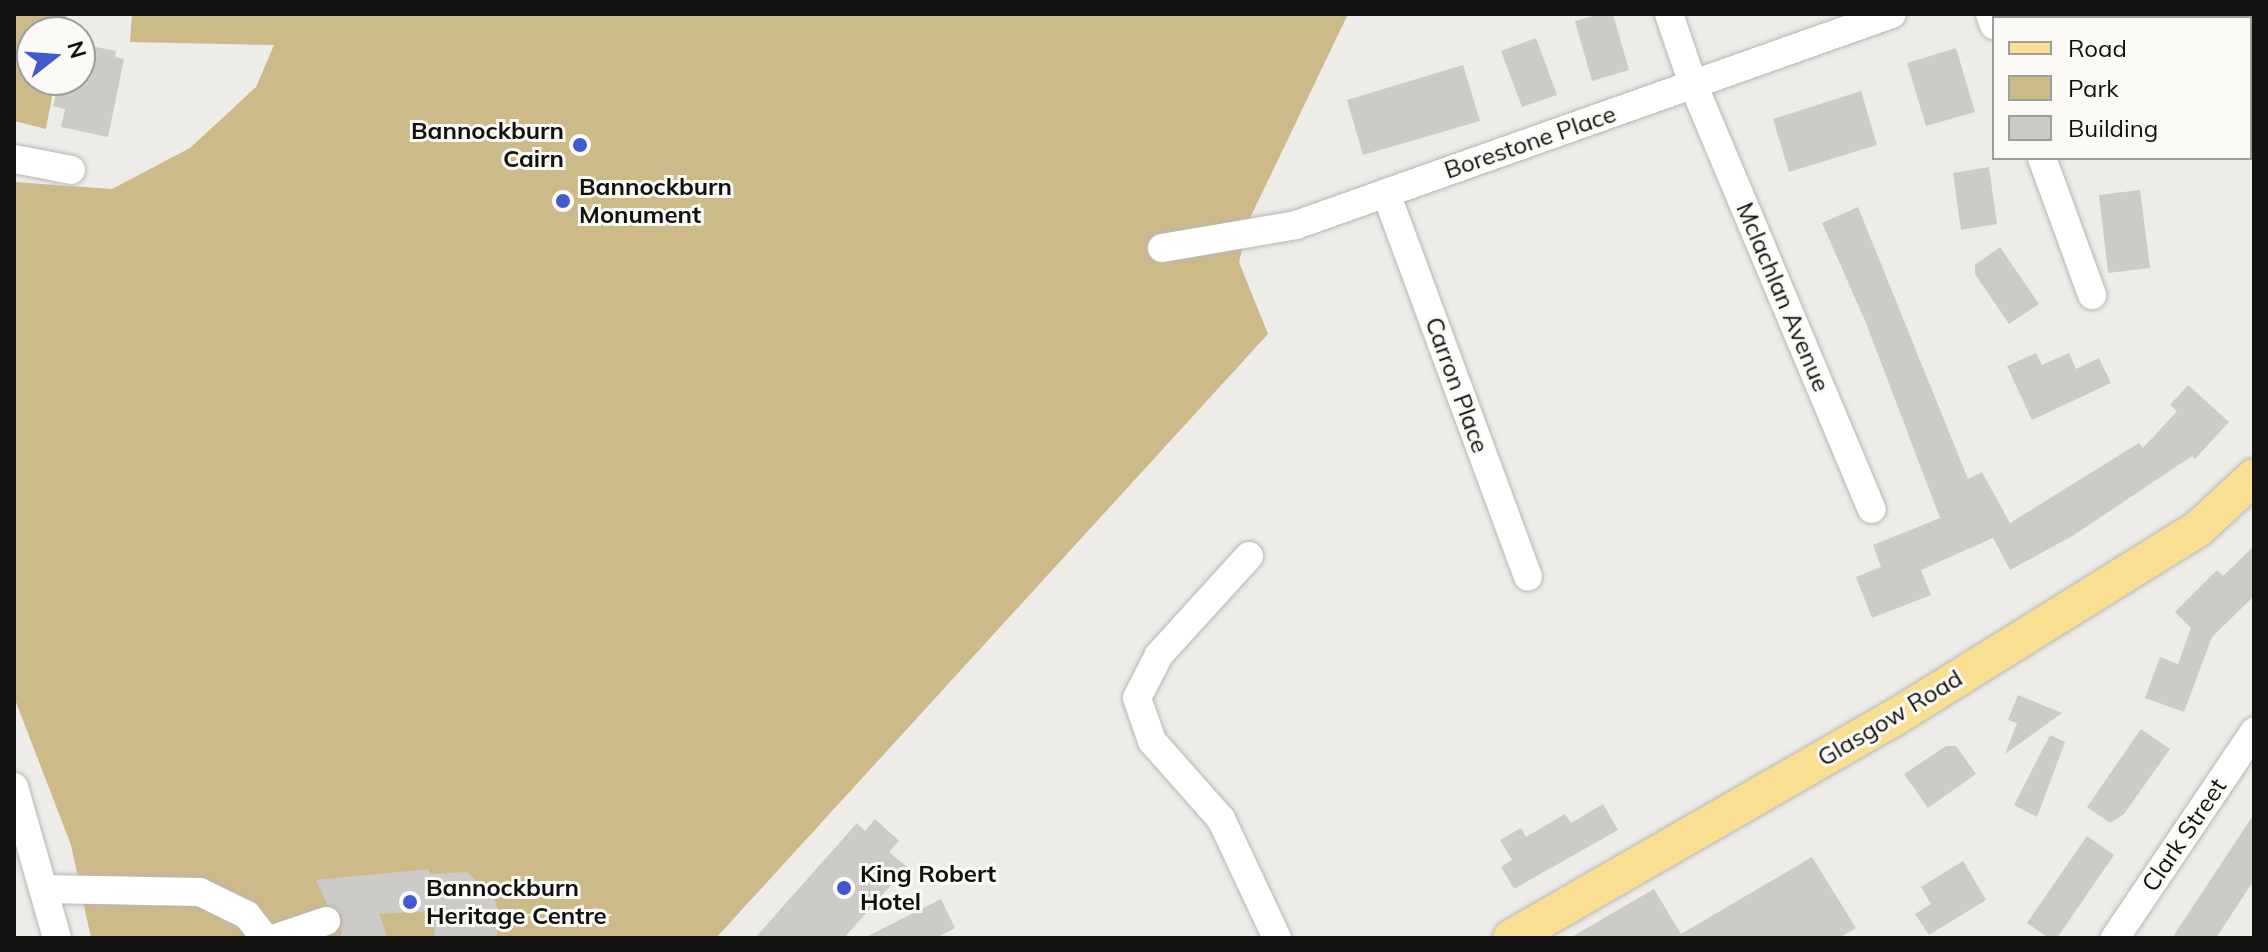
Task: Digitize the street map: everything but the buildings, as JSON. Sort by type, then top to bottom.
[{"type":"main road","name":"Glasgow Road","points":[[1511,938],[1894,718],[2199,528],[2254,477]]},
{"type":"street","name":"Mclachlan Avenue","points":[[1669,14],[1693,84],[1872,509]]},
{"type":"street","name":"Borestone Place","points":[[1162,248],[1296,225],[1892,14]]},
{"type":"street","points":[[14,159],[71,170]]},
{"type":"street","points":[[2043,160],[2092,295]]},
{"type":"street","name":"Carron Place","points":[[1386,193],[1528,577]]},
{"type":"street","points":[[1249,556],[1159,655],[1137,698],[1152,741],[1221,819],[1277,938]]},
{"type":"street","name":"Clark Street","points":[[2115,938],[2254,732]]},
{"type":"street","points":[[14,787],[57,938]]},
{"type":"street","points":[[45,889],[200,892],[247,915],[265,938]]},
{"type":"street","points":[[276,938],[326,921]]},
{"type":"green space","points":[[14,14],[67,14],[16,16],[16,96],[52,96],[46,129],[14,121]]},
{"type":"green space","points":[[132,14],[1348,14],[1251,216],[1239,262],[1268,334],[716,938],[91,938],[71,845],[14,697],[14,182],[112,189],[190,148],[256,87],[274,45],[130,42]]},
{"type":"place","name":"Bannockburn Cairn","points":[[580,145]]},
{"type":"place","name":"Bannockburn Monument","points":[[563,201]]},
{"type":"place","name":"King Robert Hotel","points":[[844,888]]},
{"type":"place","name":"Bannockburn Heritage Centre","points":[[410,902]]}]
